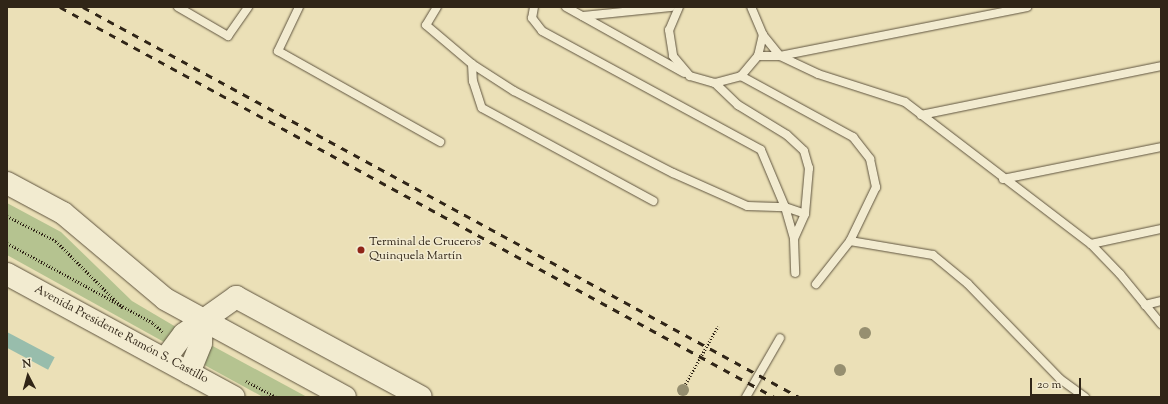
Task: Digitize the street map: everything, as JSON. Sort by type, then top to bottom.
[{"type":"main road","points":[[7,183],[63,213],[147,286],[202,320],[345,397]]},
{"type":"main road","name":"Avenida Presidente Ramón S. Castillo","points":[[7,274],[171,351],[189,372],[238,388]]},
{"type":"main road","points":[[171,351],[184,334],[236,297],[421,397]]},
{"type":"main road","points":[[189,372],[201,343],[202,320]]},
{"type":"lane","points":[[178,7],[228,36],[248,7]]},
{"type":"lane","points":[[299,7],[278,51],[440,142]]},
{"type":"lane","points":[[437,7],[426,25],[472,64],[514,91],[673,173],[747,206],[785,207],[805,214]]},
{"type":"lane","points":[[534,7],[532,18],[542,31],[761,150],[785,207],[794,238],[795,273]]},
{"type":"lane","points":[[566,7],[690,76],[715,83],[738,105],[787,135],[804,151],[809,168],[805,214],[794,238]]},
{"type":"lane","points":[[583,16],[671,7]]},
{"type":"lane","points":[[679,7],[669,30],[673,56],[690,76]]},
{"type":"lane","points":[[751,7],[763,35],[780,56],[818,74],[904,102],[1003,179],[1091,244],[1161,324]]},
{"type":"lane","points":[[758,56],[780,56],[1027,7]]},
{"type":"lane","points":[[715,83],[741,76],[758,56],[763,35]]},
{"type":"lane","points":[[472,64],[473,81],[482,108],[653,201]]},
{"type":"lane","points":[[922,115],[1161,66]]},
{"type":"lane","points":[[741,76],[853,137],[870,159],[876,187],[850,241],[816,284]]},
{"type":"lane","points":[[1003,179],[1161,147]]},
{"type":"lane","points":[[1091,244],[1161,229]]},
{"type":"lane","points":[[850,241],[933,255],[968,284],[1060,379],[1085,397]]},
{"type":"lane","points":[[1145,304],[1161,301]]},
{"type":"lane","points":[[746,397],[780,338]]},
{"type":"path","points":[[7,217],[56,241],[126,310]]},
{"type":"path","points":[[7,243],[126,310],[153,323],[171,351]]},
{"type":"path","points":[[678,397],[718,326]]},
{"type":"path","points":[[238,388],[276,397]]},
{"type":"green space","points":[[7,203],[61,232],[132,301],[176,327],[164,342],[7,255]]},
{"type":"green space","points":[[209,344],[307,397],[263,397],[199,362]]},
{"type":"shaded area","points":[[7,332],[55,357],[48,370],[7,348]]},
{"type":"railway","points":[[60,7],[774,397]]},
{"type":"railway","points":[[83,7],[799,397]]},
{"type":"place","name":"Terminal de Cruceros Quinquela Martín","points":[[361,250]]}]
